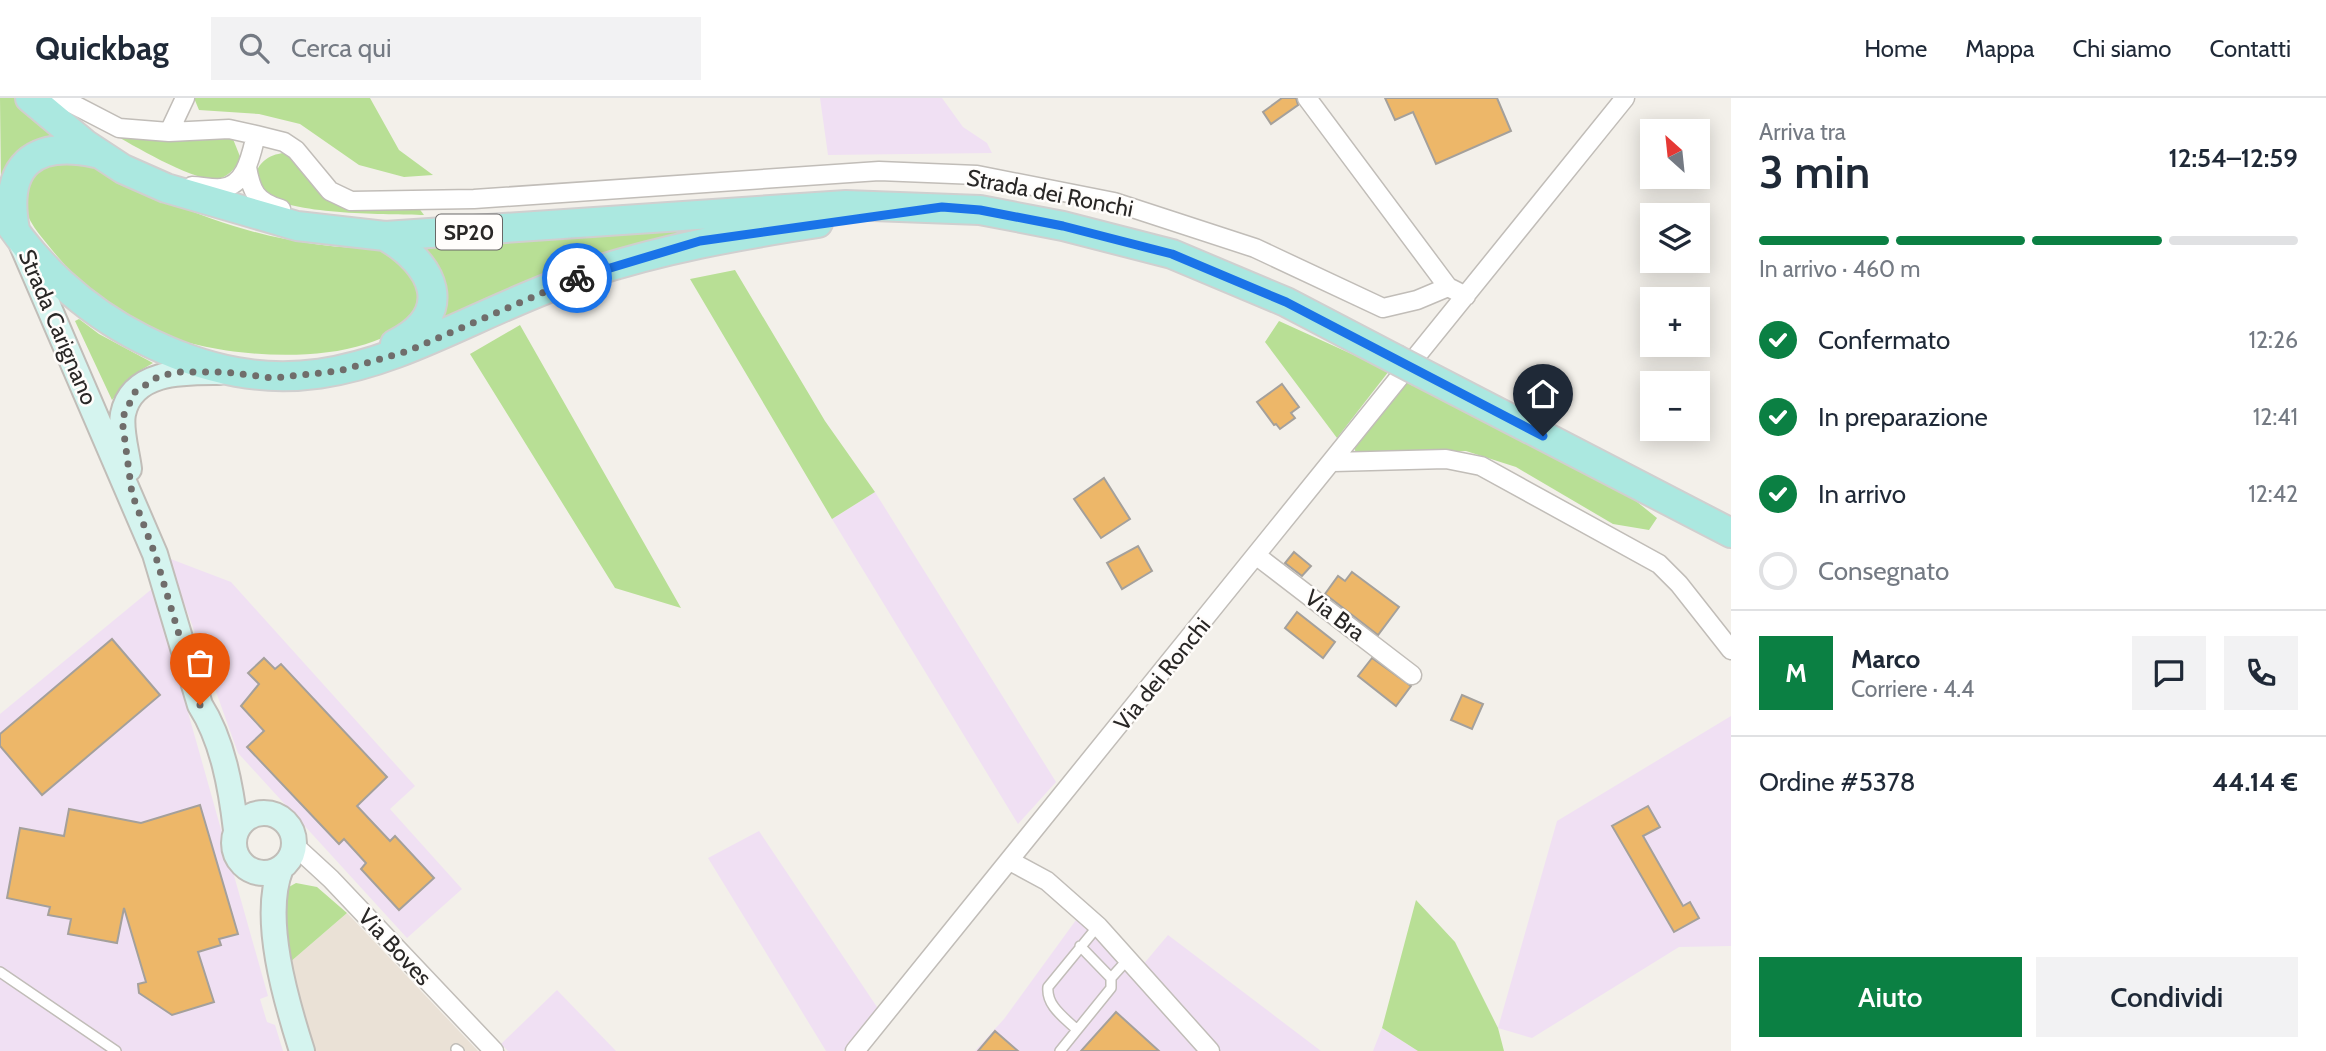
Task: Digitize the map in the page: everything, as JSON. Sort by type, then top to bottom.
[{"type":"main road","name":"SP20","points":[[30,98],[99,153],[166,188],[297,226],[385,236],[846,205],[980,210],[1063,226],[1172,254],[1286,302],[1731,533]]},
{"type":"main road","name":"SP20","points":[[99,153],[65,147],[47,152],[27,164],[12,185],[11,225],[39,261],[85,304],[119,328],[164,351],[225,372],[273,378],[339,371],[408,351],[585,275],[700,241],[942,207]]},
{"type":"main road","name":"SP20","points":[[339,371],[411,335],[430,310],[432,289],[425,269],[405,248],[385,236]]},
{"type":"street","name":"Strada dei Ronchi","points":[[61,98],[119,128],[169,132],[212,128],[285,142],[296,150],[330,191],[351,201],[474,199],[879,171],[977,175],[1114,202],[1255,248],[1383,308],[1417,300],[1448,287]]},
{"type":"street","points":[[169,132],[185,98]]},
{"type":"street","points":[[1307,98],[1448,287],[1466,296],[1625,98]]},
{"type":"street","points":[[166,188],[181,185],[222,188],[238,180],[247,167],[256,135]]},
{"type":"street","points":[[247,167],[251,189],[261,203],[282,209],[317,228]]},
{"type":"street","name":"Strada Carignano","points":[[11,225],[132,494]]},
{"type":"street","name":"Via dei Ronchi","points":[[855,1051],[1466,296]]},
{"type":"street","points":[[225,372],[159,376],[135,392],[122,419],[132,494],[155,554],[200,705],[212,724],[226,773],[236,831],[234,839],[237,857],[250,869],[281,961]]},
{"type":"street","points":[[1332,462],[1446,459],[1480,466],[1659,564],[1679,584],[1731,650]]},
{"type":"street","name":"Via Bra","points":[[1257,556],[1412,675]]},
{"type":"street","points":[[226,773],[249,799],[289,827],[294,845],[288,862],[281,868],[266,873],[250,869]]},
{"type":"street","points":[[236,831],[248,817],[257,813],[275,815]]},
{"type":"street","name":"Via Boves","points":[[294,845],[331,879],[494,1051]]},
{"type":"street","points":[[1010,861],[1047,881],[1098,926],[1210,1051]]},
{"type":"street","points":[[281,868],[274,886],[272,910],[302,1051]]},
{"type":"lane","points":[[1077,1030],[1047,997],[1048,987],[1098,926]]},
{"type":"lane","points":[[1080,946],[1111,978]]},
{"type":"lane","points":[[1060,1051],[1111,988],[1111,978],[1129,958]]},
{"type":"lane","points":[[0,972],[116,1051]]},
{"type":"shaded area","points":[[820,98],[942,98],[963,127],[987,143],[992,153],[828,155]]},
{"type":"shaded area","points":[[875,492],[1056,782],[1018,824],[832,519]]},
{"type":"shaded area","points":[[168,558],[231,582],[415,786],[390,809],[462,889],[407,938],[238,753]]},
{"type":"shaded area","points":[[153,588],[268,996],[260,999],[267,1022],[275,1025],[283,1051],[0,1051],[0,714]]},
{"type":"shaded area","points":[[1731,716],[1731,946],[1679,947],[1532,1038],[1498,1028],[1557,821]]},
{"type":"shaded area","points":[[759,831],[879,1010],[843,1051],[826,1051],[708,858]]},
{"type":"shaded area","points":[[347,913],[478,1051],[315,1051],[289,963]]},
{"type":"shaded area","points":[[1076,920],[1136,973],[1168,935],[1321,1051],[975,1051],[1004,1019]]},
{"type":"shaded area","points":[[557,990],[616,1051],[508,1051],[501,1044]]},
{"type":"shaded area","points":[[1382,1028],[1418,1051],[1373,1051]]},
{"type":"green space","points":[[0,98],[17,98],[58,135],[31,145],[11,165],[1,182]]},
{"type":"green space","points":[[194,98],[370,98],[399,150],[433,175],[404,177],[359,165],[300,124],[259,114],[199,110]]},
{"type":"green space","points":[[111,133],[166,141],[218,133],[233,139],[241,159],[228,175],[216,179],[206,178],[163,161]]},
{"type":"green space","points":[[284,153],[298,161],[324,196],[418,207],[424,215],[320,210],[281,202],[261,189],[256,175],[258,168],[268,158]]},
{"type":"green space","points":[[79,157],[154,195],[228,224],[265,235],[304,242],[388,249],[422,282],[421,305],[398,329],[369,343],[334,351],[295,355],[216,349],[155,331],[110,305],[83,283],[59,258],[29,219],[24,191],[33,171]]},
{"type":"green space","points":[[723,223],[617,249],[528,281],[445,317],[439,313],[442,293],[440,277],[422,244]]},
{"type":"green space","points":[[735,270],[825,421],[875,492],[832,519],[690,279]]},
{"type":"green space","points":[[79,319],[99,334],[153,363],[136,373],[112,400],[75,321]]},
{"type":"green space","points":[[1279,321],[1389,371],[1337,438],[1265,342]]},
{"type":"green space","points":[[520,325],[681,608],[615,588],[470,354]]},
{"type":"green space","points":[[1404,380],[1626,493],[1657,518],[1649,530],[1613,524],[1516,467],[1466,451],[1356,454],[1353,442]]},
{"type":"green space","points":[[296,883],[317,887],[347,913],[289,963],[281,896],[287,888]]},
{"type":"green space","points":[[1416,900],[1455,942],[1498,1028],[1504,1051],[1418,1051],[1382,1028]]},
{"type":"building","points":[[1282,98],[1296,98],[1298,105],[1271,124],[1263,112]]},
{"type":"building","points":[[1385,98],[1497,98],[1511,131],[1436,164],[1413,112],[1395,120]]},
{"type":"building","points":[[1282,384],[1299,407],[1291,413],[1295,418],[1280,429],[1257,402]]},
{"type":"building","points":[[1104,478],[1130,519],[1101,538],[1074,499]]},
{"type":"building","points":[[1138,546],[1152,571],[1122,589],[1107,563]]},
{"type":"building","points":[[1294,552],[1311,566],[1302,576],[1285,563]]},
{"type":"building","points":[[1352,572],[1399,607],[1378,635],[1325,594],[1338,576],[1345,581]]},
{"type":"building","points":[[1297,612],[1335,642],[1323,658],[1285,628]]},
{"type":"building","points":[[112,639],[160,695],[42,795],[0,746],[0,734]]},
{"type":"building","points":[[264,658],[275,669],[281,664],[387,777],[357,806],[390,841],[395,836],[434,878],[399,910],[361,869],[366,863],[344,839],[339,844],[247,747],[264,731],[241,706],[259,684],[248,673]]},
{"type":"building","points":[[1372,658],[1411,686],[1396,706],[1358,676]]},
{"type":"building","points":[[1462,695],[1483,704],[1472,729],[1451,720]]},
{"type":"building","points":[[200,805],[238,934],[219,939],[221,945],[198,952],[214,1002],[172,1015],[139,993],[138,984],[146,982],[124,908],[117,943],[68,934],[71,919],[48,915],[50,907],[7,898],[20,828],[64,836],[69,809],[141,823]]},
{"type":"building","points":[[1648,806],[1660,827],[1643,836],[1683,906],[1690,902],[1699,918],[1674,932],[1612,826]]},
{"type":"building","points":[[1116,1012],[1159,1051],[1081,1051]]},
{"type":"building","points":[[995,1031],[1018,1051],[978,1051]]},
{"type":"way so far","points":[[200,705],[155,554],[132,494],[122,419],[135,392],[159,376],[180,372],[225,372],[273,378],[305,377],[339,371],[408,351],[577,278]]},
{"type":"route","points":[[577,278],[700,241],[827,221],[942,207],[980,210],[1063,226],[1172,254],[1286,302],[1543,436]]}]
